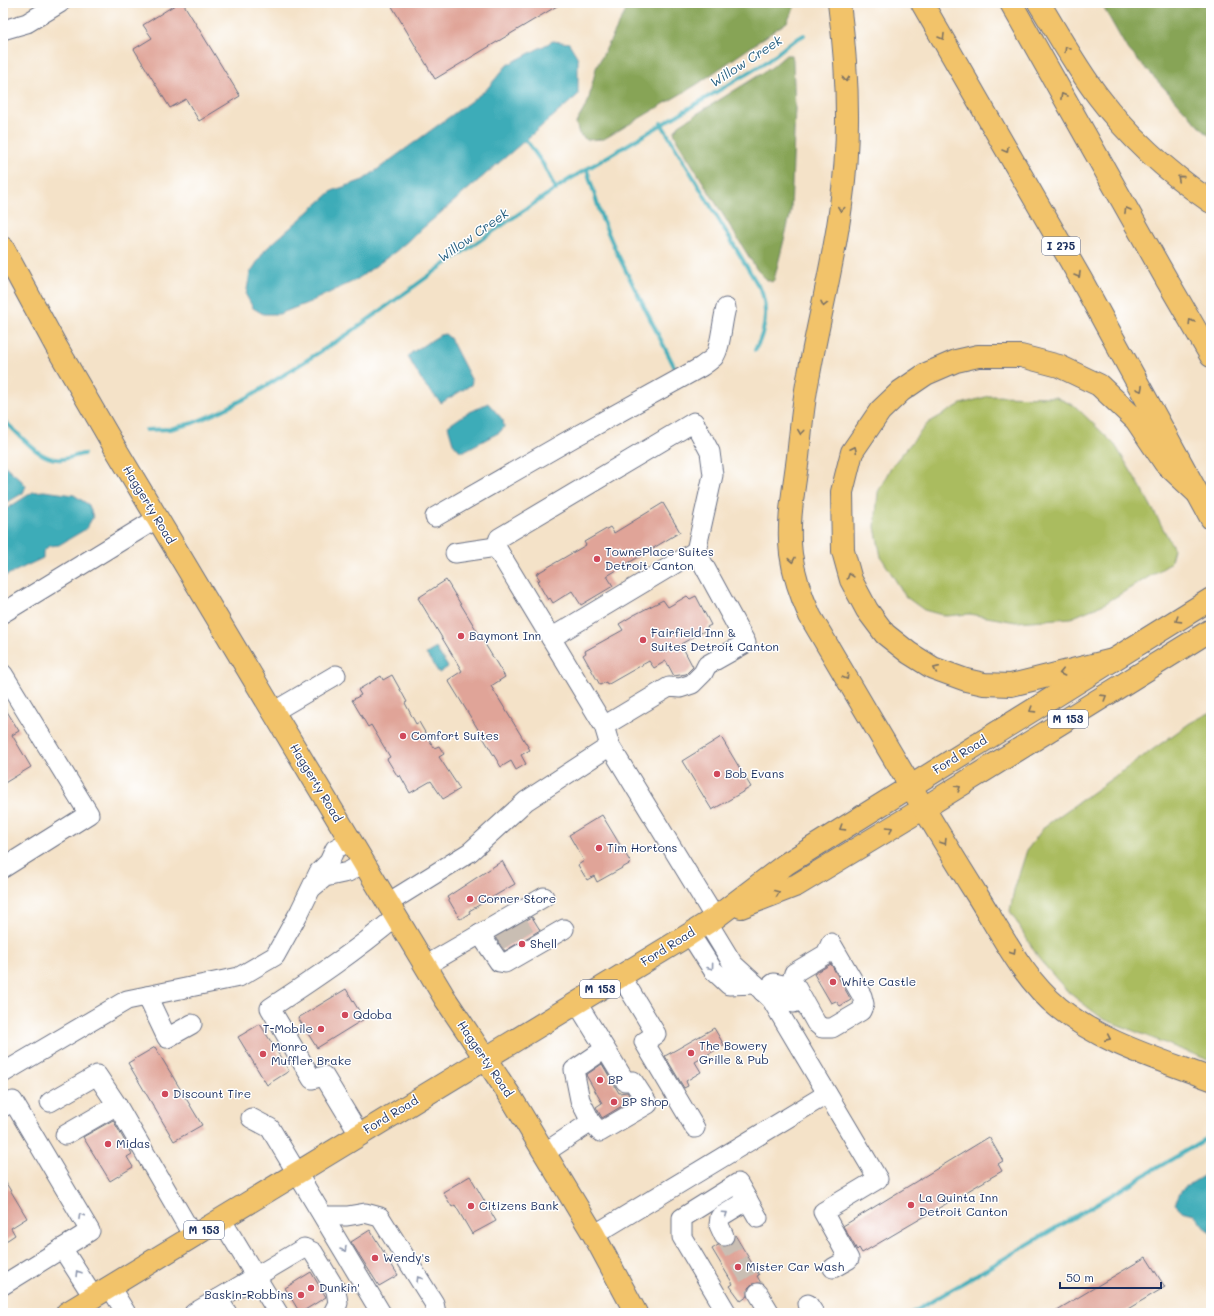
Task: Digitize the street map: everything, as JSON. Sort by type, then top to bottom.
[{"type":"main road","points":[[839,3],[844,40],[848,112],[846,158],[842,204],[832,266],[808,375],[790,521],[791,554],[798,588],[810,616],[911,785],[942,840],[1021,965],[1038,988],[1058,1007],[1082,1024],[1106,1038],[1211,1079]]},
{"type":"main road","name":"I 275","points":[[922,3],[1082,281],[1211,518]]},
{"type":"main road","points":[[1011,3],[1211,356]]},
{"type":"main road","points":[[1039,3],[1098,96],[1126,128],[1196,192],[1211,202]]},
{"type":"main road","name":"Haggerty Road","points":[[3,248],[56,346],[273,712],[462,1026],[509,1094],[594,1235],[636,1313]]},
{"type":"main road","points":[[1113,660],[1011,685],[984,684],[966,680],[933,668],[909,653],[885,634],[867,610],[851,580],[843,551],[842,492],[852,452],[880,410],[901,391],[926,374],[956,361],[978,356],[1021,356],[1059,366],[1099,384],[1136,420],[1165,463],[1195,491]]},
{"type":"main road","name":"Ford Road","points":[[67,1313],[704,925],[786,864],[1211,599]]},
{"type":"main road","name":"Ford Road","points":[[704,925],[797,885],[1211,630]]},
{"type":"lane","points":[[3,30],[27,23],[60,3]]},
{"type":"lane","points":[[435,518],[571,439],[701,367],[713,357],[720,347],[719,339],[726,308]]},
{"type":"lane","points":[[604,726],[669,687],[680,688],[692,684],[703,673],[707,665],[746,643],[696,551],[713,475],[710,452],[694,422],[499,538],[496,547],[604,726],[610,746],[704,925],[713,970],[729,985],[759,988],[774,983],[783,985],[812,1032],[825,1039],[835,1039],[871,1016],[875,1007],[874,998],[836,943]]},
{"type":"lane","points":[[3,613],[158,518]]},
{"type":"lane","points":[[455,553],[496,547]]},
{"type":"lane","points":[[551,638],[696,551]]},
{"type":"lane","points":[[3,674],[89,814],[3,868]]},
{"type":"lane","points":[[273,712],[336,675]]},
{"type":"lane","points":[[359,1134],[324,1076],[312,1078],[270,1008],[340,962],[369,940],[392,910],[470,852],[526,801],[610,746]]},
{"type":"lane","points":[[3,1073],[127,1000],[239,977],[275,956],[319,872],[329,862],[336,849],[350,841]]},
{"type":"lane","points":[[310,889],[325,877],[348,872],[363,863]]},
{"type":"lane","points":[[425,966],[480,934],[507,921],[544,897]]},
{"type":"lane","points":[[480,934],[499,962],[505,963],[523,947],[564,929]]},
{"type":"lane","points":[[621,976],[656,1034],[644,1042],[695,1128]]},
{"type":"lane","points":[[759,988],[771,999],[878,1178],[822,1212],[849,1259],[833,1268]]},
{"type":"lane","points":[[146,996],[167,1038],[192,1024]]},
{"type":"lane","points":[[577,1003],[606,1049],[625,1081],[633,1081],[648,1104],[600,1132],[591,1122],[580,1100],[574,1070],[606,1049]]},
{"type":"lane","points":[[50,1102],[97,1075],[117,1105],[193,1236]]},
{"type":"lane","points":[[594,1235],[827,1094]]},
{"type":"lane","points":[[3,1107],[13,1101],[90,1231],[9,1281]]},
{"type":"lane","points":[[65,1135],[117,1105]]},
{"type":"lane","points":[[251,1118],[270,1128],[381,1313]]},
{"type":"lane","points":[[544,1153],[591,1122]]},
{"type":"lane","points":[[727,1313],[682,1237],[682,1218],[738,1183],[758,1218]]},
{"type":"lane","points":[[724,1236],[719,1225],[720,1217],[748,1200]]},
{"type":"lane","points":[[324,1216],[347,1216],[365,1213],[380,1217],[434,1303],[436,1313]]},
{"type":"lane","points":[[221,1219],[278,1313]]},
{"type":"lane","points":[[67,1245],[102,1292],[126,1313]]},
{"type":"lane","points":[[194,1313],[222,1306],[256,1277],[304,1248],[313,1252],[336,1290],[338,1303],[333,1313]]},
{"type":"lane","points":[[758,1293],[770,1313]]},
{"type":"green space","points":[[630,3],[792,3],[794,8],[787,22],[696,85],[604,139],[587,140],[579,134],[576,123],[588,102],[596,68]]},
{"type":"green space","points":[[1101,3],[1211,3],[1211,137],[1126,47]]},
{"type":"green space","points":[[786,55],[792,55],[793,60],[795,108],[791,212],[774,280],[772,282],[767,280],[757,270],[677,140],[674,132],[679,125],[772,67]]},
{"type":"green space","points":[[989,396],[1056,397],[1075,406],[1115,445],[1143,491],[1174,549],[1170,564],[1104,604],[1071,618],[1016,622],[969,614],[946,616],[924,610],[906,597],[881,557],[875,527],[878,492],[891,467],[928,423],[961,404]]},
{"type":"green space","points":[[1211,712],[1211,1061],[1103,1019],[1068,992],[1039,959],[1010,911],[1014,890],[1027,850],[1045,826],[1190,723]]},
{"type":"water","points":[[553,41],[569,43],[578,58],[578,95],[395,252],[356,280],[310,302],[279,314],[263,314],[253,308],[246,295],[250,273],[265,250],[332,191],[363,180],[486,90],[507,65]]},
{"type":"water","points":[[445,334],[450,338],[472,381],[471,385],[441,403],[424,384],[408,357],[411,353],[440,335]]},
{"type":"water","points":[[488,403],[503,420],[504,427],[500,432],[464,451],[460,451],[453,443],[448,426],[464,415]]},
{"type":"water","points":[[3,464],[26,486],[23,493],[3,505]]},
{"type":"water","points":[[44,491],[74,495],[89,505],[93,517],[86,529],[59,545],[49,546],[43,552],[43,558],[3,577],[3,511],[33,492]]},
{"type":"water","points":[[436,648],[448,667],[439,673],[426,654]]},
{"type":"water","points":[[1211,1171],[1211,1233],[1194,1214],[1182,1211],[1175,1204],[1182,1189]]},
{"type":"building","points":[[178,3],[183,3],[240,96],[199,121],[186,99],[170,108],[134,49],[152,38],[143,25]]},
{"type":"building","points":[[390,3],[562,3],[435,79]]},
{"type":"building","name":"TownePlace Suites Detroit Canton","points":[[663,503],[680,532],[607,576],[613,586],[581,605],[572,591],[553,603],[550,598],[548,600],[537,581],[540,580],[536,574],[586,545],[584,542],[610,527],[614,533]]},
{"type":"building","name":"Baymont Inn","points":[[446,580],[505,677],[491,686],[530,750],[521,755],[526,764],[516,770],[511,761],[501,767],[448,680],[462,671],[418,598]]},
{"type":"building","name":"Fairfield Inn & Suites Detroit Canton","points":[[687,596],[690,599],[696,596],[711,625],[707,627],[708,629],[681,644],[693,667],[686,674],[674,676],[666,661],[654,668],[649,661],[607,685],[606,682],[600,685],[583,655],[586,653],[585,651],[623,630],[619,624],[634,615],[663,600],[668,607]]},
{"type":"building","name":"Comfort Suites","points":[[392,675],[407,702],[405,703],[416,724],[419,722],[434,748],[439,746],[444,754],[439,757],[460,789],[443,799],[431,781],[410,793],[400,775],[398,777],[387,759],[390,757],[371,725],[368,727],[352,700],[361,695],[358,690],[381,676],[383,680]]},
{"type":"building","points":[[3,705],[19,731],[12,735],[31,767],[3,784]]},
{"type":"building","name":"Bob Evans","points":[[721,737],[751,787],[712,810],[682,761]]},
{"type":"building","name":"Tim Hortons","points":[[602,815],[631,863],[597,882],[594,876],[587,880],[578,865],[584,861],[569,835]]},
{"type":"building","points":[[502,861],[515,884],[469,911],[470,913],[460,919],[447,897]]},
{"type":"building","points":[[532,917],[540,930],[505,951],[496,938]]},
{"type":"building","name":"White Castle","points":[[831,964],[851,1000],[840,1006],[836,1001],[831,1003],[814,974]]},
{"type":"building","points":[[346,989],[364,1019],[317,1048],[298,1018]]},
{"type":"building","name":"Monro Muffler Brake","points":[[260,1024],[289,1071],[267,1085],[238,1037]]},
{"type":"building","name":"The Bowery Grille & Pub","points":[[714,1028],[724,1045],[695,1062],[701,1072],[686,1081],[688,1086],[684,1088],[665,1056]]},
{"type":"building","name":"Discount Tire","points":[[155,1047],[202,1125],[174,1141],[128,1063]]},
{"type":"building","points":[[602,1064],[619,1093],[627,1092],[632,1100],[602,1118],[596,1107],[602,1103],[586,1075]]},
{"type":"building","name":"Midas","points":[[113,1120],[132,1154],[127,1157],[133,1167],[110,1181],[83,1137]]},
{"type":"building","name":"La Quinta Inn Detroit Canton","points":[[989,1137],[1003,1161],[998,1164],[1002,1171],[862,1253],[859,1248],[857,1250],[843,1226]]},
{"type":"building","name":"Citizens Bank","points":[[470,1176],[496,1221],[472,1234],[455,1205],[452,1207],[443,1192]]},
{"type":"building","points":[[3,1178],[27,1218],[11,1228],[15,1235],[3,1243]]},
{"type":"building","name":"Wendy's","points":[[370,1230],[398,1275],[379,1286],[351,1242]]},
{"type":"building","name":"Mister Car Wash","points":[[735,1235],[759,1275],[757,1276],[761,1283],[752,1284],[748,1288],[748,1296],[741,1301],[730,1286],[733,1284],[712,1249],[718,1245],[723,1247],[729,1246],[733,1242]]},
{"type":"building","points":[[1146,1257],[1165,1287],[1121,1313],[1052,1313]]},
{"type":"building","points":[[311,1272],[326,1297],[300,1313],[285,1288]]},
{"type":"waterway","name":"Willow Creek","points":[[146,430],[170,429],[193,423],[252,395],[348,334],[448,262],[570,179],[765,63],[790,43],[804,35]]},
{"type":"waterway","points":[[661,123],[762,292],[765,307],[765,322],[762,336],[755,350]]},
{"type":"waterway","points":[[526,140],[543,164],[556,190]]},
{"type":"waterway","points":[[587,170],[602,219],[616,251],[676,370]]},
{"type":"waterway","name":"Willow Creek","points":[[3,420],[30,446],[45,456],[53,459],[62,459],[84,454]]},
{"type":"waterway","points":[[912,1313],[1211,1136]]},
{"type":"tunnel","points":[[515,919],[528,939]]},
{"type":"tunnel","points":[[501,928],[514,948]]},
{"type":"tunnel","points":[[724,1236],[758,1293]]},
{"type":"place","name":"TownePlace Suites Detroit Canton","points":[[597,559]]},
{"type":"place","name":"Baymont Inn","points":[[461,636]]},
{"type":"place","name":"Fairfield Inn & Suites Detroit Canton","points":[[643,640]]},
{"type":"place","name":"Comfort Suites","points":[[403,736]]},
{"type":"place","name":"Bob Evans","points":[[717,774]]},
{"type":"place","name":"Tim Hortons","points":[[599,848]]},
{"type":"place","name":"Corner Store","points":[[470,899]]},
{"type":"place","name":"Shell","points":[[522,944]]},
{"type":"place","name":"White Castle","points":[[833,982]]},
{"type":"place","name":"Qdoba","points":[[345,1015]]},
{"type":"place","name":"T-Mobile","points":[[321,1029]]},
{"type":"place","name":"The Bowery Grille & Pub","points":[[691,1053]]},
{"type":"place","name":"Monro Muffler Brake","points":[[263,1054]]},
{"type":"place","name":"BP","points":[[600,1080]]},
{"type":"place","name":"Discount Tire","points":[[165,1094]]},
{"type":"place","name":"BP Shop","points":[[614,1102]]},
{"type":"place","name":"Midas","points":[[108,1144]]},
{"type":"place","name":"La Quinta Inn Detroit Canton","points":[[911,1205]]},
{"type":"place","name":"Citizens Bank","points":[[471,1206]]},
{"type":"place","name":"Wendy's","points":[[375,1258]]},
{"type":"place","name":"Mister Car Wash","points":[[738,1267]]},
{"type":"place","name":"Dunkin'","points":[[311,1288]]},
{"type":"place","name":"Baskin-Robbins","points":[[301,1295]]}]
